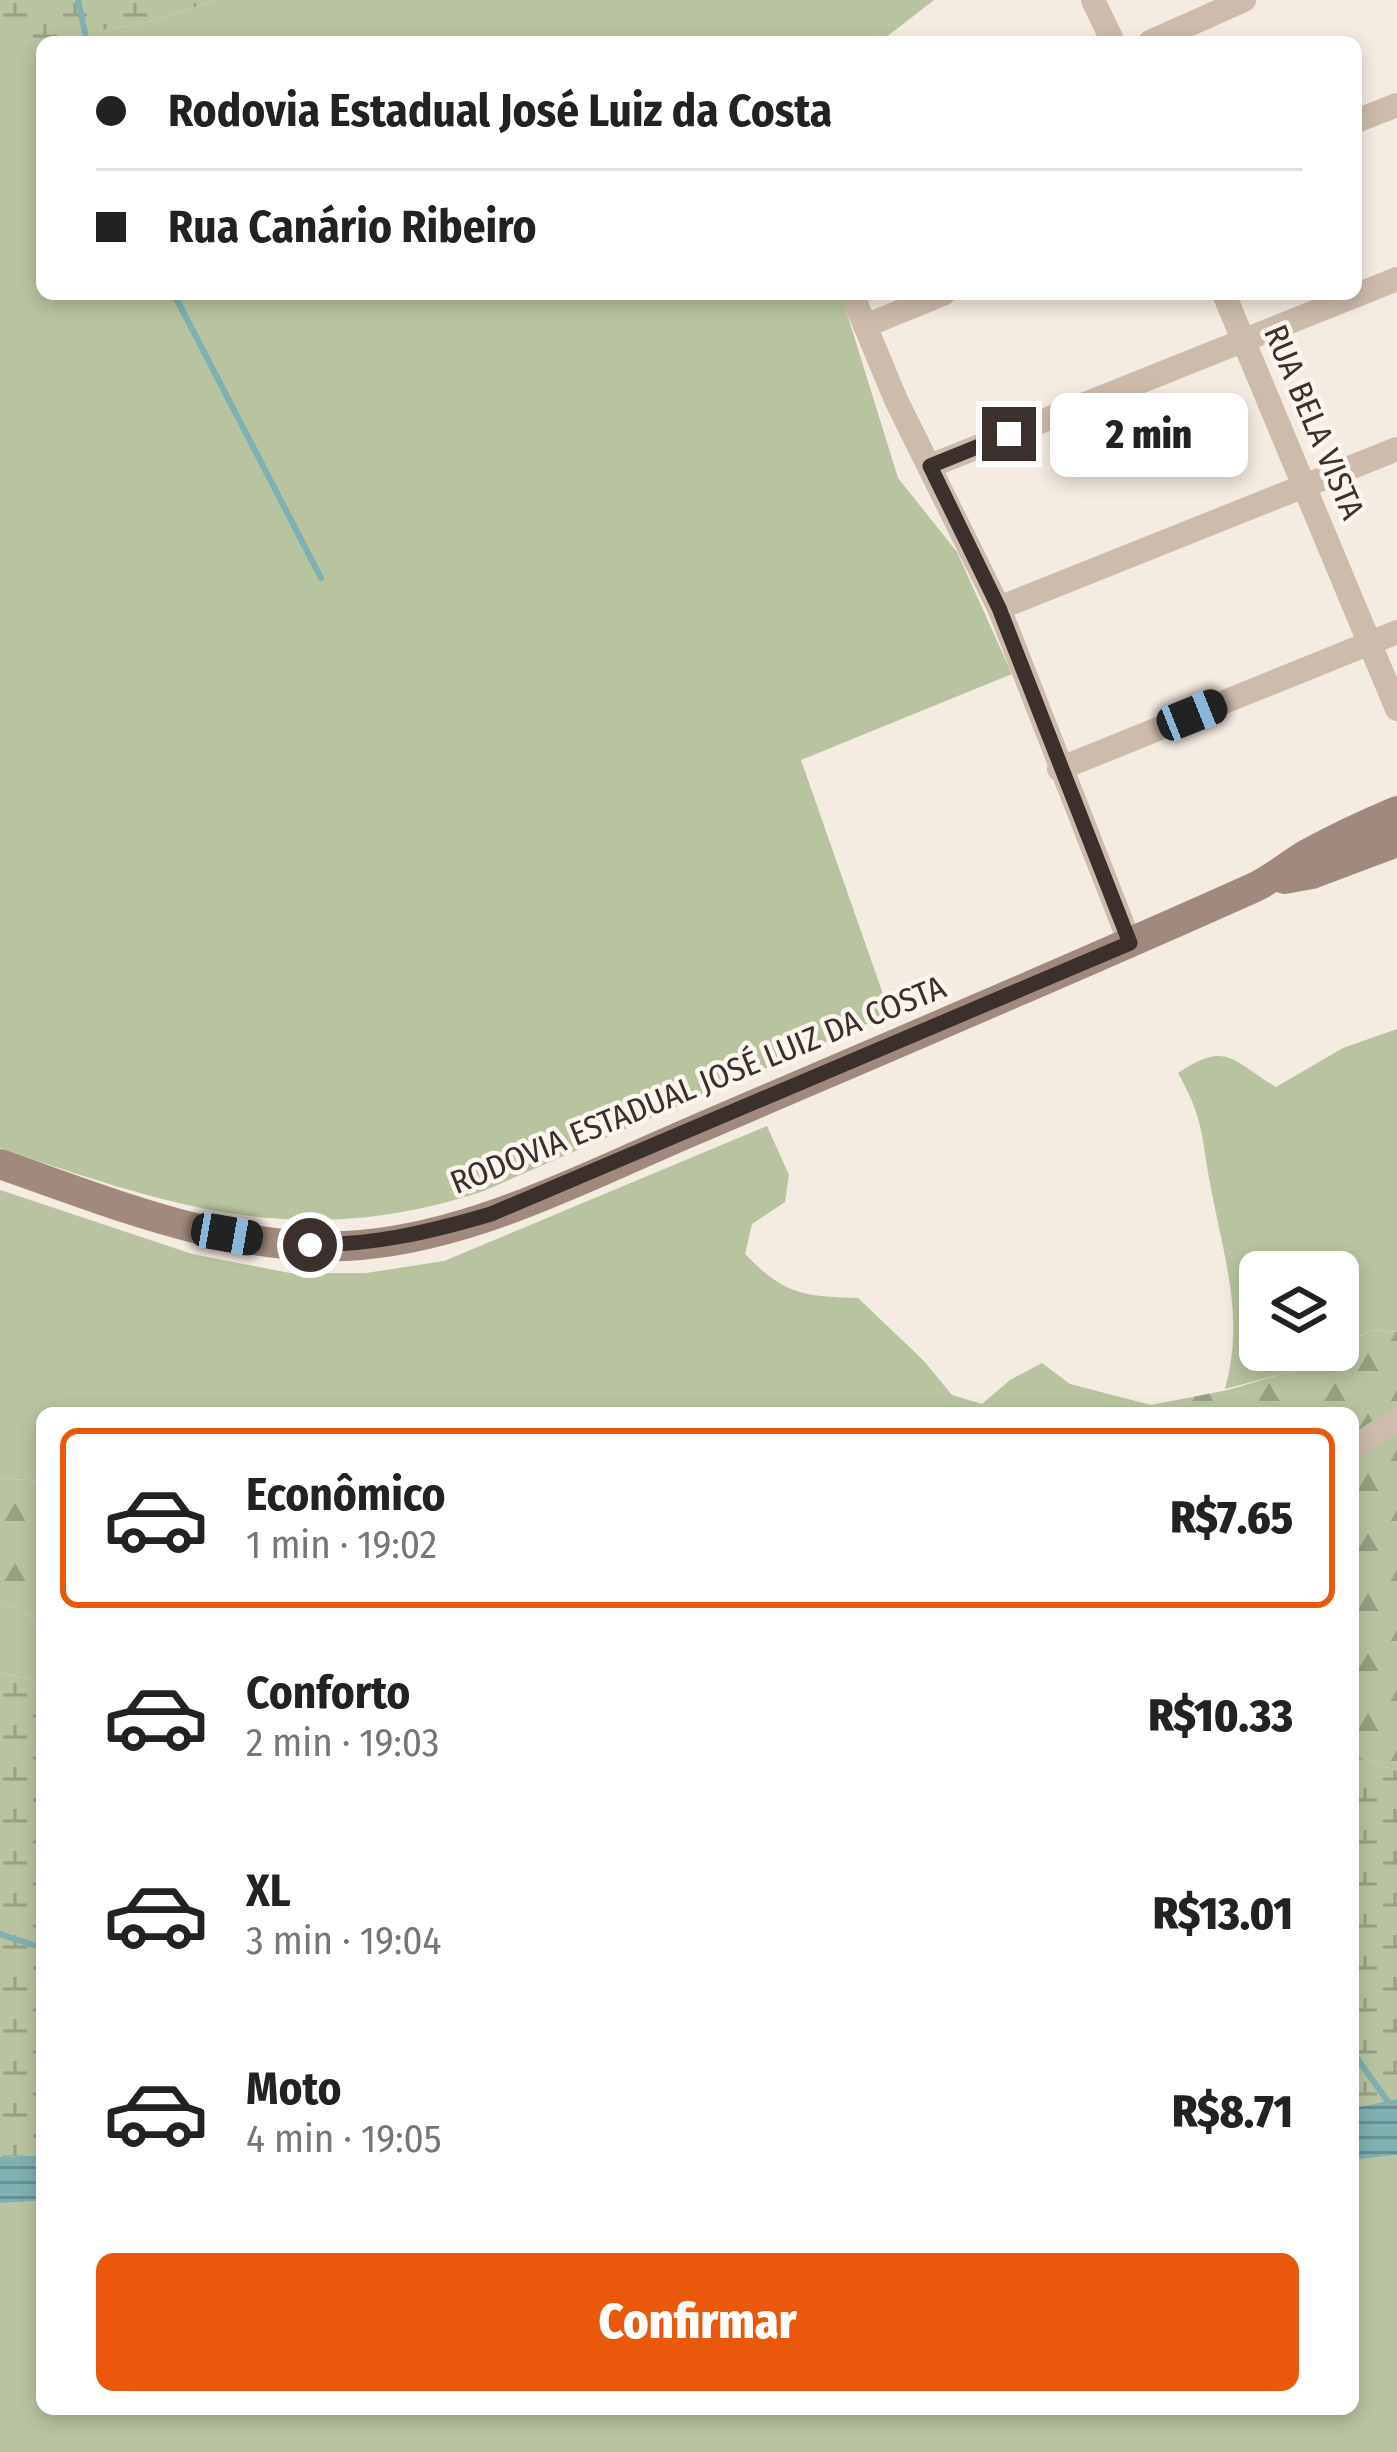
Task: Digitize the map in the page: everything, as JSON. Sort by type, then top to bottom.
[{"type":"main road","points":[[1266,882],[1322,846],[1397,811]]},
{"type":"main road","points":[[1266,882],[1312,874],[1397,842]]},
{"type":"main road","name":"RODOVIA ESTADUAL JOSÉ LUIZ DA COSTA","points":[[0,1164],[181,1224],[269,1242],[361,1245],[418,1235],[491,1214],[590,1175],[1266,882]]},
{"type":"street","points":[[1093,0],[1110,36]]},
{"type":"street","points":[[1163,36],[1244,0]]},
{"type":"street","points":[[1362,119],[1397,105]]},
{"type":"street","points":[[1362,292],[1397,279]]},
{"type":"street","points":[[854,300],[896,400],[999,608],[1130,943]]},
{"type":"street","points":[[865,326],[928,300]]},
{"type":"street","name":"RUA BELA VISTA","points":[[1227,300],[1397,709]]},
{"type":"street","points":[[930,466],[1343,300]]},
{"type":"street","points":[[999,608],[1397,449]]},
{"type":"street","points":[[1059,769],[1397,632]]},
{"type":"street","points":[[1359,1445],[1397,1419]]},
{"type":"green space","points":[[0,0],[218,0],[137,25],[36,36],[36,40],[0,45]]},
{"type":"green space","points":[[218,0],[934,0],[888,36],[62,36],[137,25]]},
{"type":"green space","points":[[36,40],[36,300],[843,300],[898,478],[957,552],[1012,674],[801,760],[890,1014],[481,1192],[415,1209],[294,1220],[237,1214],[123,1188],[0,1148],[0,45]]},
{"type":"green space","points":[[1397,1029],[1397,1332],[1372,1330],[1359,1336],[1359,1251],[1239,1251],[1239,1371],[1291,1371],[1225,1389],[1233,1337],[1230,1288],[1201,1130],[1178,1073],[1218,1056],[1237,1062],[1276,1087],[1343,1048]]},
{"type":"green space","points":[[767,1126],[789,1175],[785,1202],[752,1224],[745,1254],[772,1278],[796,1291],[858,1298],[952,1395],[982,1404],[1010,1380],[1042,1363],[1070,1384],[1151,1407],[36,1407],[36,1481],[0,1478],[0,1190],[192,1254],[290,1273],[366,1273],[444,1261]]},
{"type":"green space","points":[[1372,1330],[1397,1332],[1397,1771],[1359,1757],[1359,1407],[1151,1407],[1291,1371],[1359,1371],[1359,1337]]},
{"type":"green space","points":[[0,1478],[36,1481],[36,1619],[0,1601]]},
{"type":"green space","points":[[0,1601],[36,1619],[36,1681],[0,1672]]},
{"type":"green space","points":[[0,1672],[36,1681],[36,2155],[0,2157]]},
{"type":"green space","points":[[1359,1757],[1397,1771],[1397,2099],[1359,2107]]},
{"type":"green space","points":[[1397,2155],[1397,2452],[0,2452],[0,2203],[36,2201],[36,2415],[1359,2415],[1359,2159]]},
{"type":"water","points":[[1397,2099],[1397,2155],[1359,2159],[1359,2107]]},
{"type":"water","points":[[36,2155],[36,2201],[0,2203],[0,2157]]},
{"type":"waterway","points":[[78,0],[86,36]]},
{"type":"waterway","points":[[177,300],[321,578]]},
{"type":"waterway","points":[[0,1934],[36,1946]]},
{"type":"waterway","points":[[1359,2061],[1389,2103]]},
{"type":"route","points":[[310,1245],[361,1245],[491,1214],[1130,943],[999,608],[930,466],[1009,434]]}]
